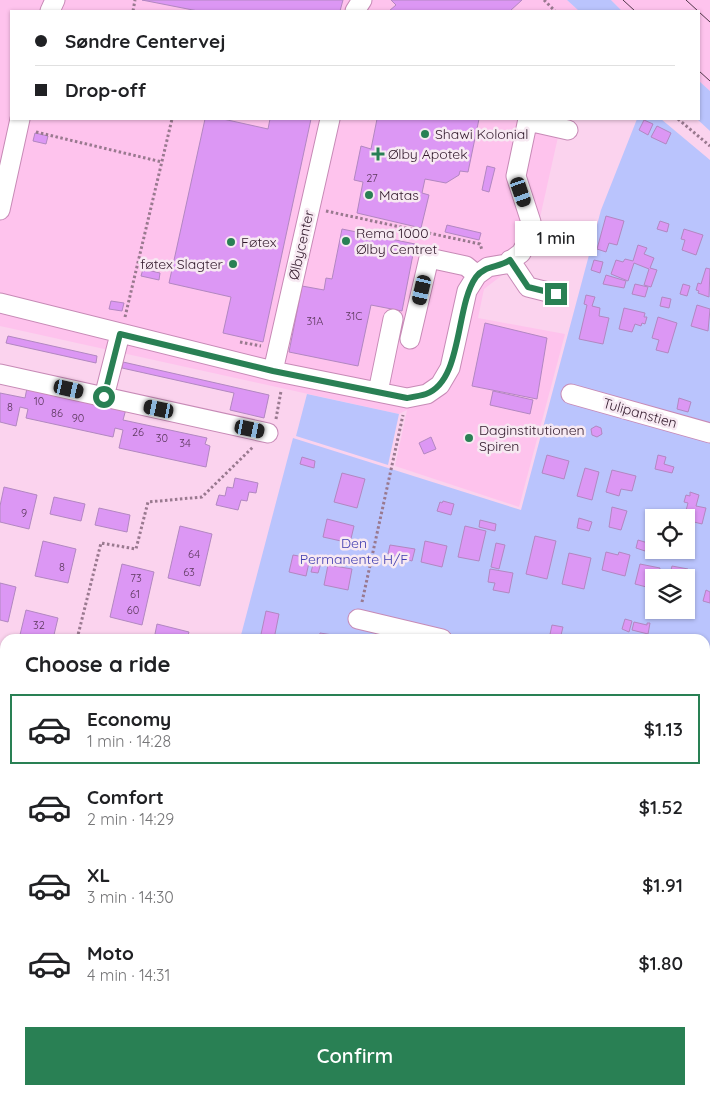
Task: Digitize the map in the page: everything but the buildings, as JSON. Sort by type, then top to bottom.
[{"type":"street","name":"Ølbycenter","points":[[278,372],[310,208],[330,120]]},
{"type":"street","points":[[410,339],[429,258],[483,271],[506,264],[521,252],[529,239],[531,222],[516,176],[528,120],[568,130]]},
{"type":"street","points":[[0,210],[18,124]]},
{"type":"street","points":[[510,260],[528,287],[556,294]]},
{"type":"street","points":[[0,303],[278,372],[407,398],[427,394],[440,385],[450,368],[468,291],[483,271]]},
{"type":"street","points":[[378,392],[393,319]]},
{"type":"street","points":[[104,397],[120,334]]},
{"type":"street","points":[[0,374],[268,433]]},
{"type":"street","name":"Tulipanstien","points":[[571,394],[710,433]]},
{"type":"street","points":[[358,618],[422,634]]},
{"type":"path","points":[[544,0],[554,10]]},
{"type":"path","points":[[120,334],[172,120]]},
{"type":"path","points":[[679,120],[710,146]]},
{"type":"path","points":[[18,124],[51,136],[162,162]]},
{"type":"path","points":[[310,208],[480,244],[483,271]]},
{"type":"path","points":[[78,634],[101,543],[136,549],[148,502],[202,497],[268,433],[275,420],[278,372]]},
{"type":"path","points":[[358,618],[407,398]]},
{"type":"shaded area","points":[[0,0],[567,0],[578,10],[10,10],[10,120],[562,120],[537,231],[505,273],[484,289],[478,318],[565,334],[519,507],[395,466],[407,410],[399,414],[0,326]]},
{"type":"shaded area","points":[[611,0],[710,0],[710,91],[700,82],[700,10],[621,10]]},
{"type":"green space","points":[[567,0],[611,0],[621,10],[578,10]]},
{"type":"green space","points":[[700,82],[710,91],[710,131],[698,120],[700,120]]},
{"type":"green space","name":"Den Permanente H/F","points":[[637,120],[662,120],[710,160],[710,634],[241,634],[293,438],[521,510],[601,210]]},
{"type":"green space","points":[[307,394],[399,414],[388,465],[296,436]]},
{"type":"tram line","points":[[623,0],[634,10]]},
{"type":"tram line","points":[[686,0],[697,10]]},
{"type":"tram line","points":[[700,13],[710,22]]},
{"type":"tram line","points":[[700,72],[710,81]]},
{"type":"place","name":"Shawi Kolonial","points":[[425,134]]},
{"type":"place","name":"Ølby Apotek","points":[[378,154]]},
{"type":"place","name":"Matas","points":[[369,195]]},
{"type":"place","name":"Rema 1000 Ølby Centret","points":[[346,241]]},
{"type":"place","name":"Føtex","points":[[231,242]]},
{"type":"place","name":"føtex Slagter","points":[[233,264]]},
{"type":"place","name":"Daginstitutionen Spiren","points":[[469,438]]},
{"type":"route","points":[[104,397],[120,334],[273,371],[407,398],[427,394],[440,385],[450,368],[468,291],[477,275],[488,267],[506,264],[510,260],[528,287],[556,294]]}]
